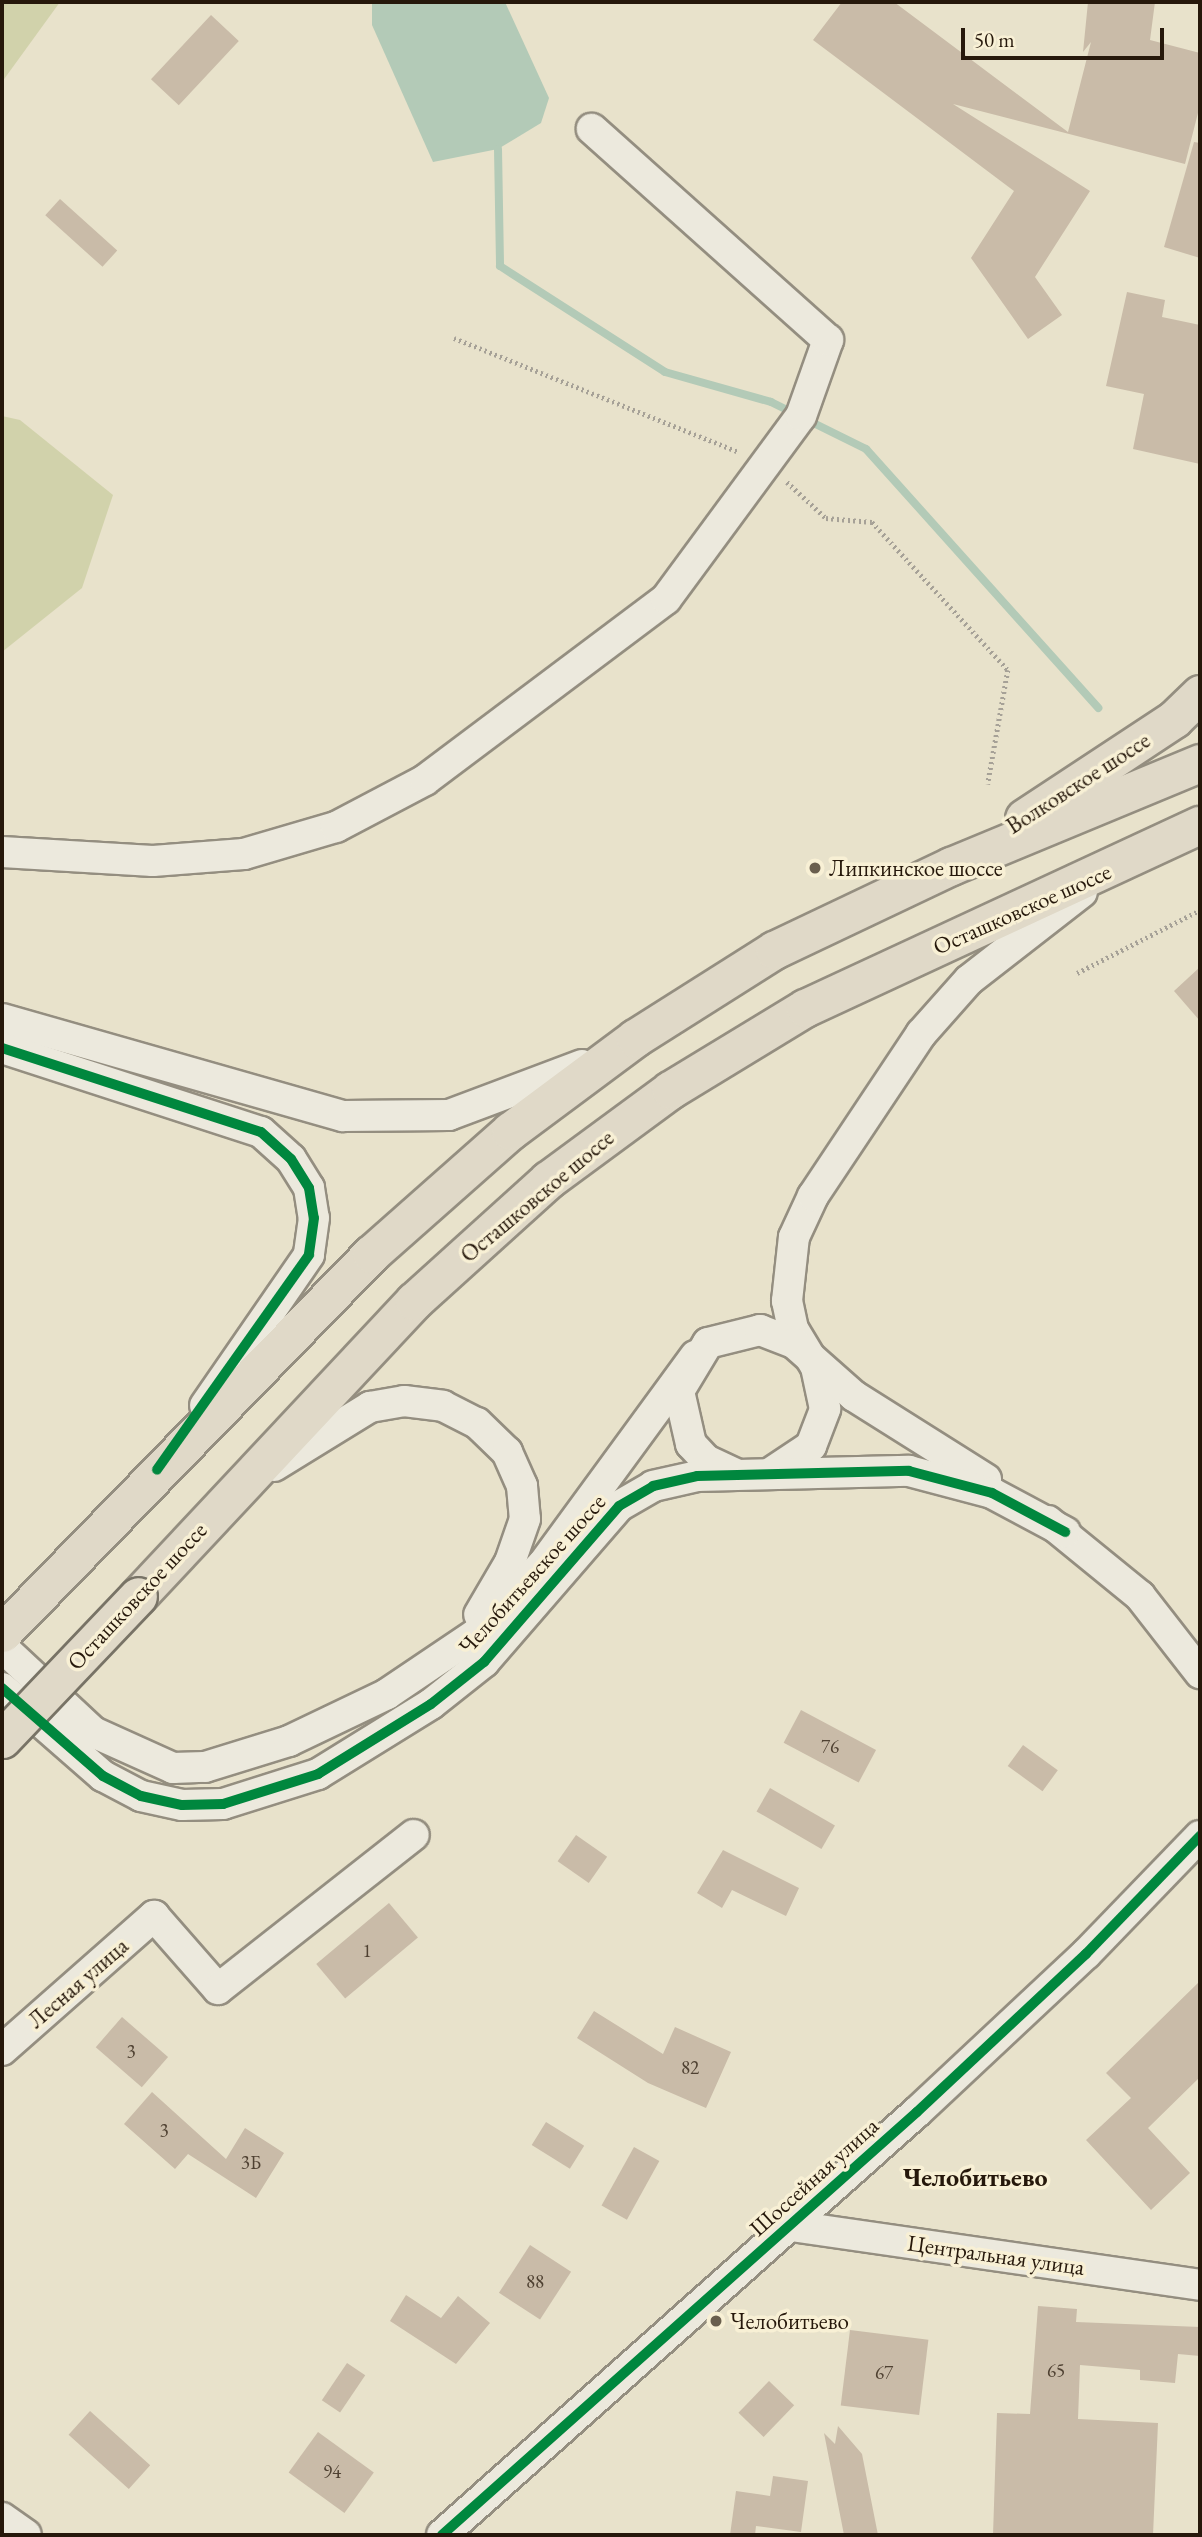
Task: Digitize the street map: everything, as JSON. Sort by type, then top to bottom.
[{"type":"main road","name":"Волковское шоссе","points":[[951,866],[1174,719],[1200,694]]},
{"type":"main road","points":[[2,1633],[157,1470],[371,1254],[510,1131],[635,1038],[774,950],[951,866],[1200,763]]},
{"type":"main road","name":"Осташковское шоссе","points":[[2,1739],[414,1300],[548,1180],[670,1090],[805,1008],[1200,825]]},
{"type":"street","points":[[2,852],[153,861],[244,854],[336,827],[425,780],[666,599],[801,416],[828,340],[592,129]]},
{"type":"street","points":[[807,1354],[786,1301],[786,1272],[813,1196],[920,1034],[969,980],[1020,934],[1128,860]]},
{"type":"street","points":[[2,1019],[343,1116],[398,1120],[449,1115],[501,1100],[635,1038]]},
{"type":"street","points":[[2,1048],[261,1132],[290,1159],[309,1188],[314,1218],[309,1255],[157,1470]]},
{"type":"street","name":"Челобитьевское шоссе","points":[[2,1647],[93,1732],[173,1768],[243,1758],[387,1694],[449,1655],[522,1589],[695,1356],[741,1330],[779,1335],[807,1354],[854,1395],[1065,1532],[1140,1596],[1200,1673]]},
{"type":"street","name":"Челобитьевское шоссе","points":[[695,1356],[679,1391],[682,1425],[706,1460],[754,1475],[800,1458],[819,1431],[824,1391],[807,1354]]},
{"type":"street","points":[[202,1527],[317,1436],[370,1407],[404,1401],[443,1406],[477,1423],[507,1452],[522,1486],[525,1519],[510,1562],[472,1625],[387,1694]]},
{"type":"street","name":"Челобитьевское шоссе","points":[[2,1688],[103,1776],[141,1796],[182,1805],[267,1792],[379,1741],[484,1662],[619,1506],[664,1483],[754,1475],[936,1475],[992,1493],[1065,1532]]},
{"type":"street","name":"Лесная улица","points":[[2,2050],[154,1916],[218,1989],[414,1835]]},
{"type":"street","name":"Шоссейная улица","points":[[442,2535],[792,2226],[1086,1954],[1200,1836]]},
{"type":"street","name":"Центральная улица","points":[[792,2226],[1200,2285]]},
{"type":"street","points":[[2,2518],[26,2535]]},
{"type":"path","points":[[454,338],[766,462],[826,517],[872,522],[1008,670],[988,784]]},
{"type":"path","points":[[1077,973],[1200,910]]},
{"type":"shaded area","points":[[2,2],[60,2],[2,82]]},
{"type":"shaded area","points":[[372,2],[505,2],[549,98],[541,123],[498,149],[433,162],[372,25]]},
{"type":"shaded area","points":[[2,416],[20,420],[113,495],[82,588],[2,652]]},
{"type":"building","points":[[842,2],[894,2],[1068,132],[1091,42],[1083,52],[1088,2],[1155,2],[1150,40],[1200,53],[1200,105],[1185,164],[953,104],[1090,191],[1035,277],[1062,315],[1028,339],[971,258],[1014,191],[813,40]]},
{"type":"building","points":[[211,15],[239,41],[179,105],[151,79]]},
{"type":"building","points":[[1194,142],[1200,143],[1200,258],[1164,247]]},
{"type":"building","points":[[60,199],[117,251],[103,267],[45,215]]},
{"type":"building","points":[[1127,292],[1165,300],[1162,317],[1200,325],[1200,464],[1133,449],[1144,394],[1106,386]]},
{"type":"building","points":[[1200,967],[1200,1021],[1174,991]]},
{"type":"building","points":[[801,1710],[876,1750],[859,1783],[784,1743]]},
{"type":"building","points":[[1023,1745],[1058,1770],[1043,1791],[1008,1766]]},
{"type":"building","points":[[770,1788],[835,1826],[821,1849],[756,1811]]},
{"type":"building","points":[[576,1835],[607,1857],[589,1883],[558,1861]]},
{"type":"building","points":[[723,1850],[799,1888],[786,1916],[732,1890],[722,1908],[697,1893]]},
{"type":"building","points":[[389,1903],[418,1937],[345,1999],[316,1964]]},
{"type":"building","points":[[1200,1981],[1200,2077],[1148,2128],[1190,2173],[1151,2210],[1086,2140],[1131,2098],[1106,2073]]},
{"type":"building","points":[[594,2011],[663,2054],[675,2027],[731,2052],[706,2108],[648,2083],[577,2038]]},
{"type":"building","points":[[122,2017],[168,2057],[142,2087],[96,2047]]},
{"type":"building","points":[[152,2092],[226,2159],[245,2128],[284,2153],[256,2198],[188,2154],[175,2169],[124,2124]]},
{"type":"building","points":[[546,2122],[584,2146],[570,2169],[532,2145]]},
{"type":"building","points":[[634,2147],[659,2161],[627,2220],[602,2206]]},
{"type":"building","points":[[530,2245],[571,2272],[540,2319],[499,2293]]},
{"type":"building","points":[[406,2295],[441,2318],[458,2296],[490,2323],[456,2364],[390,2321]]},
{"type":"building","points":[[1038,2306],[1077,2309],[1076,2322],[1200,2327],[1200,2356],[1178,2354],[1175,2383],[1140,2380],[1140,2370],[1080,2365],[1078,2419],[1158,2423],[1153,2535],[993,2535],[997,2413],[1030,2414]]},
{"type":"building","points":[[850,2330],[928,2340],[919,2415],[841,2405]]},
{"type":"building","points":[[347,2363],[365,2375],[340,2413],[322,2400]]},
{"type":"building","points":[[769,2381],[794,2405],[764,2437],[738,2413]]},
{"type":"building","points":[[90,2411],[150,2465],[129,2489],[69,2435]]},
{"type":"building","points":[[838,2426],[862,2454],[878,2535],[844,2535],[824,2433],[835,2444]]},
{"type":"building","points":[[318,2432],[374,2473],[344,2513],[289,2472]]},
{"type":"building","points":[[773,2476],[808,2481],[801,2532],[756,2526],[755,2535],[730,2535],[736,2491],[770,2496]]},
{"type":"waterway","points":[[498,149],[500,266],[665,372],[771,402],[866,449],[1098,708]]},
{"type":"cycle path","points":[[2,1048],[261,1132],[291,1159],[309,1188],[314,1218],[309,1255],[157,1470]]},
{"type":"cycle path","points":[[2,1688],[103,1776],[141,1796],[182,1805],[223,1804],[318,1774],[431,1704],[484,1662],[619,1506],[653,1486],[697,1476],[909,1471],[992,1493],[1065,1532]]},
{"type":"cycle path","points":[[442,2535],[917,2112],[1086,1954],[1200,1836]]},
{"type":"place","name":"Липкинское шоссе","points":[[815,868]]},
{"type":"place","name":"Челобитьево","points":[[716,2321]]},
{"type":"district","name":"Челобитьево","points":[[975,2178]]}]
